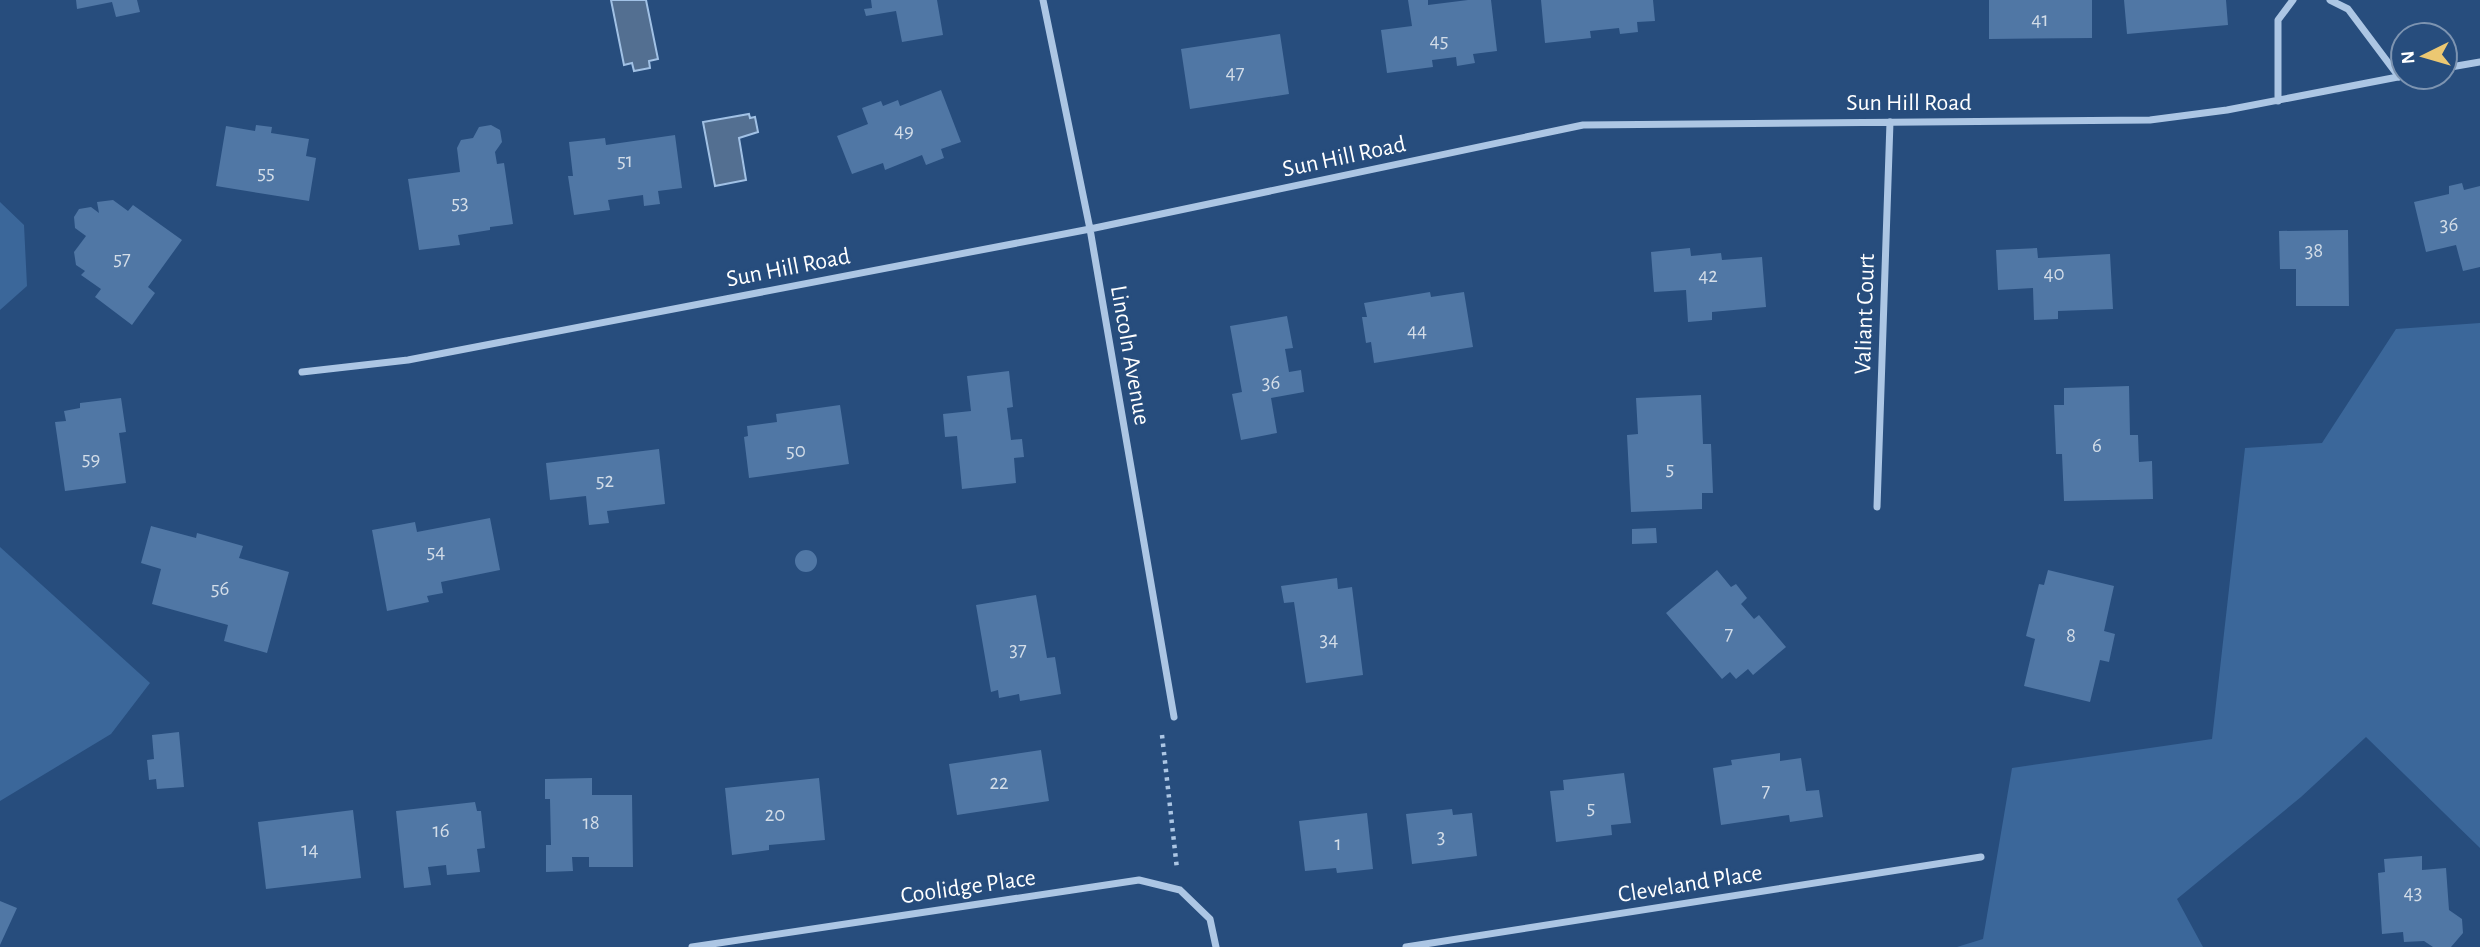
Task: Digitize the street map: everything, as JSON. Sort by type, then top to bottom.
[{"type":"street","name":"Lincoln Avenue","points":[[1044,0],[1090,229],[1174,717]]},
{"type":"street","points":[[2278,101],[2278,20],[2293,0]]},
{"type":"street","points":[[2330,0],[2348,9],[2389,62]]},
{"type":"street","points":[[2459,66],[2480,62]]},
{"type":"street","name":"Sun Hill Road","points":[[302,372],[408,360],[1090,229],[1583,125],[2150,120],[2278,101],[2389,79]]},
{"type":"street","name":"Valiant Court","points":[[1877,507],[1890,122]]},
{"type":"street","name":"Cleveland Place","points":[[1406,947],[1981,857]]},
{"type":"street","name":"Coolidge Place","points":[[692,947],[1139,880],[1180,890]]},
{"type":"street","points":[[1180,890],[1210,919],[1216,947]]},
{"type":"path","points":[[1174,717],[1161,732],[1180,890]]},
{"type":"shaded area","points":[[611,0],[646,0],[658,59],[649,61],[650,68],[634,71],[632,63],[624,65]]},
{"type":"shaded area","points":[[749,114],[750,118],[755,117],[758,132],[739,138],[746,180],[715,186],[703,122]]},
{"type":"shaded area","points":[[0,202],[24,225],[27,286],[0,310]]},
{"type":"shaded area","points":[[2480,323],[2480,848],[2366,737],[2301,797],[2177,899],[2203,947],[1957,947],[1983,939],[2012,768],[2212,739],[2245,448],[2322,443],[2396,329]]},
{"type":"shaded area","points":[[0,547],[150,683],[111,734],[0,801]]},
{"type":"building","points":[[76,0],[137,0],[140,12],[116,17],[112,2],[77,9]]},
{"type":"building","points":[[871,0],[937,0],[943,35],[902,42],[896,11],[866,16],[864,9],[872,8]]},
{"type":"building","points":[[1408,0],[1428,0],[1428,5],[1491,0],[1497,51],[1473,54],[1475,63],[1457,66],[1456,57],[1432,60],[1433,67],[1387,73],[1381,30],[1412,26]]},
{"type":"building","points":[[1541,0],[1653,0],[1655,21],[1637,22],[1638,32],[1620,34],[1619,28],[1590,31],[1591,38],[1545,43]]},
{"type":"building","points":[[1989,0],[2092,0],[2092,38],[1989,39]]},
{"type":"building","points":[[2124,0],[2226,0],[2228,25],[2127,34]]},
{"type":"building","points":[[1280,34],[1289,94],[1190,109],[1181,49]]},
{"type":"building","points":[[941,90],[961,142],[941,149],[944,158],[926,165],[922,155],[885,170],[883,163],[852,174],[837,136],[868,124],[862,108],[881,101],[883,106],[898,100],[900,106]]},
{"type":"building","points":[[256,125],[272,127],[271,133],[309,139],[306,156],[316,158],[309,201],[216,186],[226,126],[255,131]]},
{"type":"building","points":[[491,125],[500,130],[502,142],[495,152],[497,164],[504,163],[513,224],[458,235],[460,245],[419,250],[408,179],[460,172],[457,148],[461,140],[473,138],[479,127]]},
{"type":"building","points":[[675,135],[682,188],[658,191],[660,204],[644,206],[643,195],[608,200],[610,210],[574,215],[568,176],[573,176],[569,142],[605,138],[606,145]]},
{"type":"building","points":[[2462,183],[2464,190],[2480,186],[2480,267],[2463,271],[2456,245],[2426,252],[2414,202],[2449,194],[2449,186]]},
{"type":"building","points":[[113,200],[128,211],[133,205],[182,240],[148,287],[155,293],[132,325],[95,297],[101,289],[81,275],[85,271],[76,265],[74,252],[86,236],[75,228],[74,217],[79,209],[91,207],[99,213],[97,202]]},
{"type":"building","points":[[2348,230],[2349,306],[2296,306],[2296,269],[2280,269],[2279,231]]},
{"type":"building","points":[[1690,248],[1691,256],[1721,253],[1722,260],[1762,257],[1766,307],[1712,312],[1712,320],[1688,322],[1686,290],[1654,292],[1651,252]]},
{"type":"building","points":[[2037,248],[2038,258],[2110,254],[2113,309],[2058,311],[2058,319],[2034,320],[2033,288],[1998,290],[1996,250]]},
{"type":"building","points":[[1430,292],[1431,297],[1464,292],[1473,347],[1374,363],[1371,342],[1366,343],[1362,317],[1367,317],[1364,303]]},
{"type":"building","points":[[1287,316],[1293,348],[1285,349],[1289,372],[1301,370],[1304,392],[1271,398],[1277,433],[1241,440],[1232,394],[1242,392],[1230,326]]},
{"type":"building","points":[[1009,371],[1013,407],[1007,408],[1011,440],[1022,439],[1024,457],[1014,458],[1016,483],[962,489],[957,436],[945,437],[943,414],[971,411],[967,376]]},
{"type":"building","points":[[2129,386],[2130,435],[2138,435],[2139,462],[2152,461],[2153,499],[2064,501],[2062,454],[2056,454],[2054,405],[2064,405],[2064,388]]},
{"type":"building","points":[[1701,395],[1703,444],[1711,444],[1713,493],[1702,493],[1702,509],[1631,512],[1627,435],[1638,434],[1636,398]]},
{"type":"building","points":[[121,398],[126,432],[119,433],[126,483],[65,491],[55,422],[66,421],[64,411],[80,408],[80,403]]},
{"type":"building","points":[[840,405],[849,464],[749,478],[744,437],[748,436],[747,426],[777,422],[776,414]]},
{"type":"building","points":[[659,449],[665,504],[607,511],[609,523],[589,525],[586,496],[550,500],[546,463]]},
{"type":"building","points":[[490,518],[500,570],[441,582],[443,593],[427,596],[429,602],[387,611],[372,530],[415,522],[417,532]]},
{"type":"building","points":[[151,526],[196,538],[197,533],[243,546],[239,558],[289,572],[267,653],[224,641],[228,625],[152,604],[161,569],[141,563]]},
{"type":"building","points":[[1656,528],[1657,543],[1632,544],[1632,529]]},
{"type":"building","points":[[806,550],[814,553],[817,561],[814,569],[806,572],[798,569],[795,561],[798,553]]},
{"type":"building","points":[[1717,570],[1731,587],[1736,584],[1747,598],[1741,604],[1754,619],[1759,615],[1786,647],[1753,675],[1748,669],[1736,679],[1730,672],[1722,679],[1666,613]]},
{"type":"building","points":[[2048,570],[2114,586],[2104,631],[2115,634],[2109,662],[2100,660],[2090,702],[2024,686],[2035,639],[2026,636],[2039,584],[2044,585]]},
{"type":"building","points":[[1337,578],[1338,589],[1352,587],[1363,675],[1306,683],[1294,602],[1284,603],[1281,586]]},
{"type":"building","points":[[1036,595],[1047,658],[1055,657],[1061,694],[1020,701],[1019,694],[999,698],[998,690],[991,692],[976,605]]},
{"type":"building","points":[[179,732],[184,787],[157,789],[156,779],[149,780],[147,760],[154,759],[152,735]]},
{"type":"building","points":[[1041,750],[1049,801],[957,815],[949,764]]},
{"type":"building","points":[[1780,753],[1780,761],[1801,758],[1806,791],[1819,790],[1823,817],[1790,822],[1789,815],[1721,825],[1713,768],[1732,765],[1731,760]]},
{"type":"building","points":[[1624,773],[1631,823],[1611,825],[1612,835],[1556,842],[1550,791],[1564,790],[1563,780]]},
{"type":"building","points":[[592,778],[592,795],[632,795],[633,867],[589,867],[589,857],[572,857],[573,871],[546,872],[546,845],[551,845],[550,799],[545,799],[545,779]]},
{"type":"building","points":[[819,778],[825,840],[769,845],[769,850],[732,855],[725,788]]},
{"type":"building","points":[[475,802],[477,811],[481,811],[485,848],[477,849],[480,872],[447,875],[446,865],[428,867],[431,885],[404,888],[396,811]]},
{"type":"building","points":[[1452,809],[1453,815],[1472,813],[1477,856],[1412,864],[1406,814]]},
{"type":"building","points":[[353,810],[361,878],[266,889],[258,822]]},
{"type":"building","points":[[1367,813],[1373,869],[1337,873],[1336,868],[1305,871],[1299,821]]},
{"type":"building","points":[[2422,856],[2422,870],[2446,868],[2449,910],[2462,919],[2463,933],[2451,947],[2433,947],[2424,941],[2404,942],[2403,932],[2382,934],[2378,873],[2385,872],[2384,859]]},
{"type":"building","points":[[0,901],[17,908],[0,945]]}]
